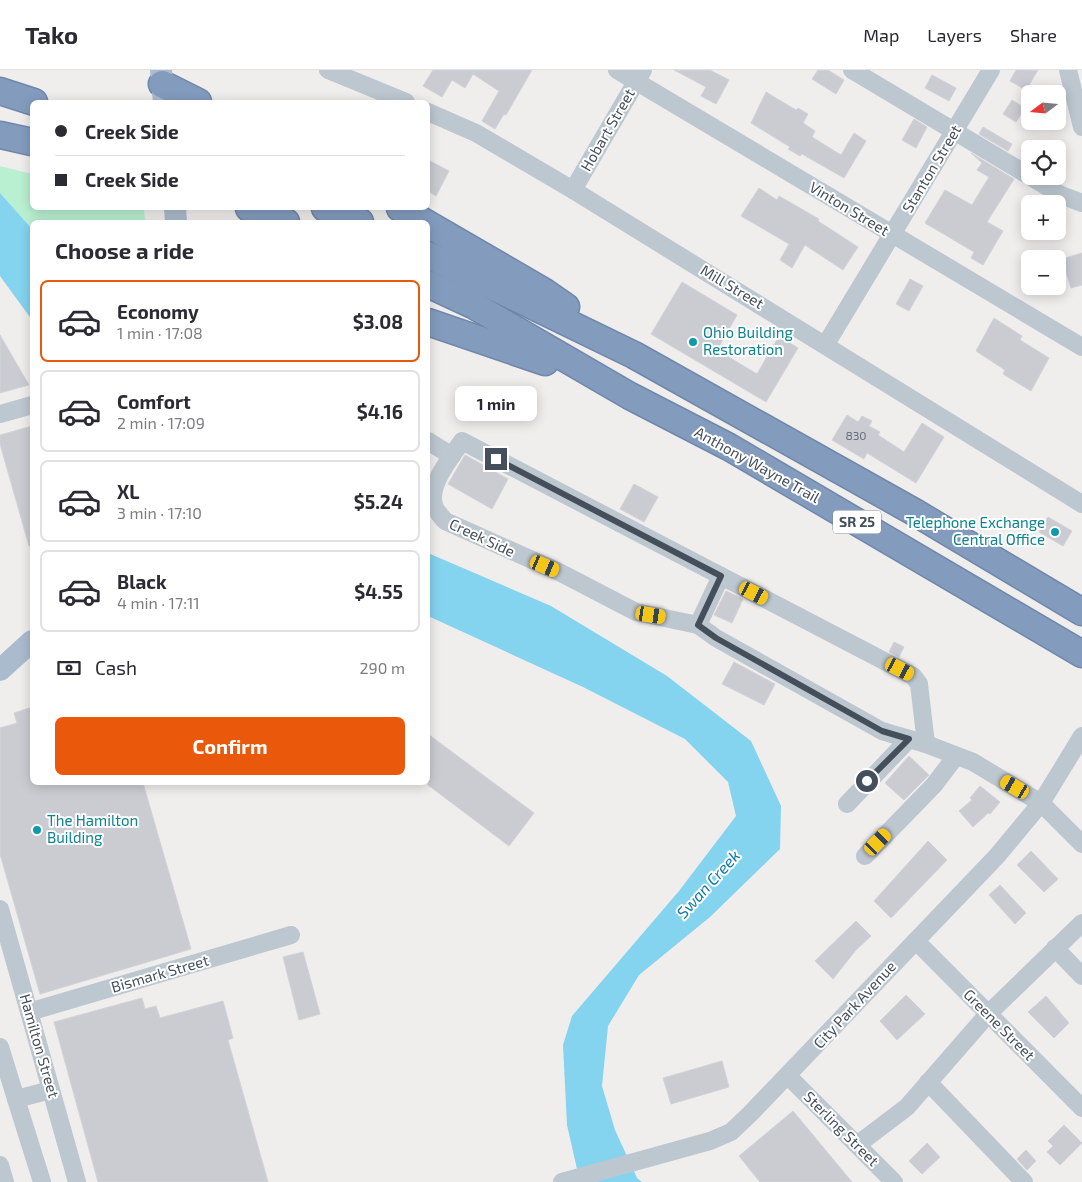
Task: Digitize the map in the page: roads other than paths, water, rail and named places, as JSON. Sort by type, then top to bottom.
[{"type":"highway","points":[[162,85],[194,100]]},
{"type":"highway","points":[[0,90],[30,101]]},
{"type":"highway","points":[[254,210],[281,220]]},
{"type":"highway","points":[[330,210],[355,220]]},
{"type":"highway","points":[[403,210],[421,220]]},
{"type":"highway","points":[[430,225],[543,291],[634,355]]},
{"type":"highway","name":"SR 25","points":[[430,256],[634,355],[907,508],[1082,612]]},
{"type":"highway","name":"Anthony Wayne Trail","points":[[430,285],[473,305],[630,396],[729,447],[1082,654]]},
{"type":"highway","points":[[430,323],[521,352],[630,396]]},
{"type":"main road","points":[[0,670],[30,644]]},
{"type":"street","points":[[328,70],[401,100]]},
{"type":"street","name":"Vinton Street","points":[[617,70],[639,76],[892,234],[1082,347]]},
{"type":"street","points":[[852,70],[1061,195],[1082,203]]},
{"type":"street","name":"Stanton Street","points":[[826,344],[990,70]]},
{"type":"street","points":[[1068,70],[1082,127]]},
{"type":"street","name":"Hobart Street","points":[[573,190],[639,76]]},
{"type":"street","name":"Mill Street","points":[[430,113],[476,133],[573,190],[826,344],[1082,504]]},
{"type":"street","points":[[0,414],[30,406]]},
{"type":"street","points":[[430,441],[452,456]]},
{"type":"street","name":"Creek Side","points":[[926,744],[919,684],[913,676],[462,441],[452,456],[433,490],[434,506],[445,521],[559,572],[636,612],[698,625],[716,638],[882,731],[926,744],[974,762],[1041,803],[1082,844]]},
{"type":"street","points":[[698,625],[721,576]]},
{"type":"street","name":"City Park Avenue","points":[[567,1180],[710,1141],[731,1132],[788,1076],[997,856],[1041,803],[1082,736]]},
{"type":"street","points":[[847,804],[909,739]]},
{"type":"street","points":[[865,856],[934,785],[956,756]]},
{"type":"street","name":"Hamilton Street","points":[[1,914],[77,1182]]},
{"type":"street","points":[[857,1145],[907,1107],[988,1014],[1082,923]]},
{"type":"street","name":"Bismark Street","points":[[29,1012],[291,934]]},
{"type":"street","name":"Greene Street","points":[[916,942],[1082,1108]]},
{"type":"street","points":[[1055,948],[1082,976]]},
{"type":"street","points":[[0,1047],[42,1182]]},
{"type":"street","name":"Sterling Street","points":[[788,1076],[894,1182]]},
{"type":"street","points":[[928,1082],[1024,1182]]},
{"type":"street","points":[[16,1099],[51,1090]]},
{"type":"street","points":[[0,1165],[5,1182]]},
{"type":"water","points":[[0,193],[30,227],[30,317],[0,276]]},
{"type":"water","name":"Swan Creek","points":[[430,554],[551,606],[667,676],[751,741],[781,806],[780,849],[710,917],[639,975],[608,1026],[602,1086],[615,1130],[637,1178],[642,1182],[580,1182],[567,1125],[563,1045],[572,1016],[679,891],[736,816],[728,782],[685,739],[583,687],[430,617]]},
{"type":"place","name":"Ohio Building Restoration","points":[[693,342]]},
{"type":"place","name":"Telephone Exchange Central Office","points":[[1055,532]]},
{"type":"place","name":"The Hamilton Building","points":[[37,830]]}]
